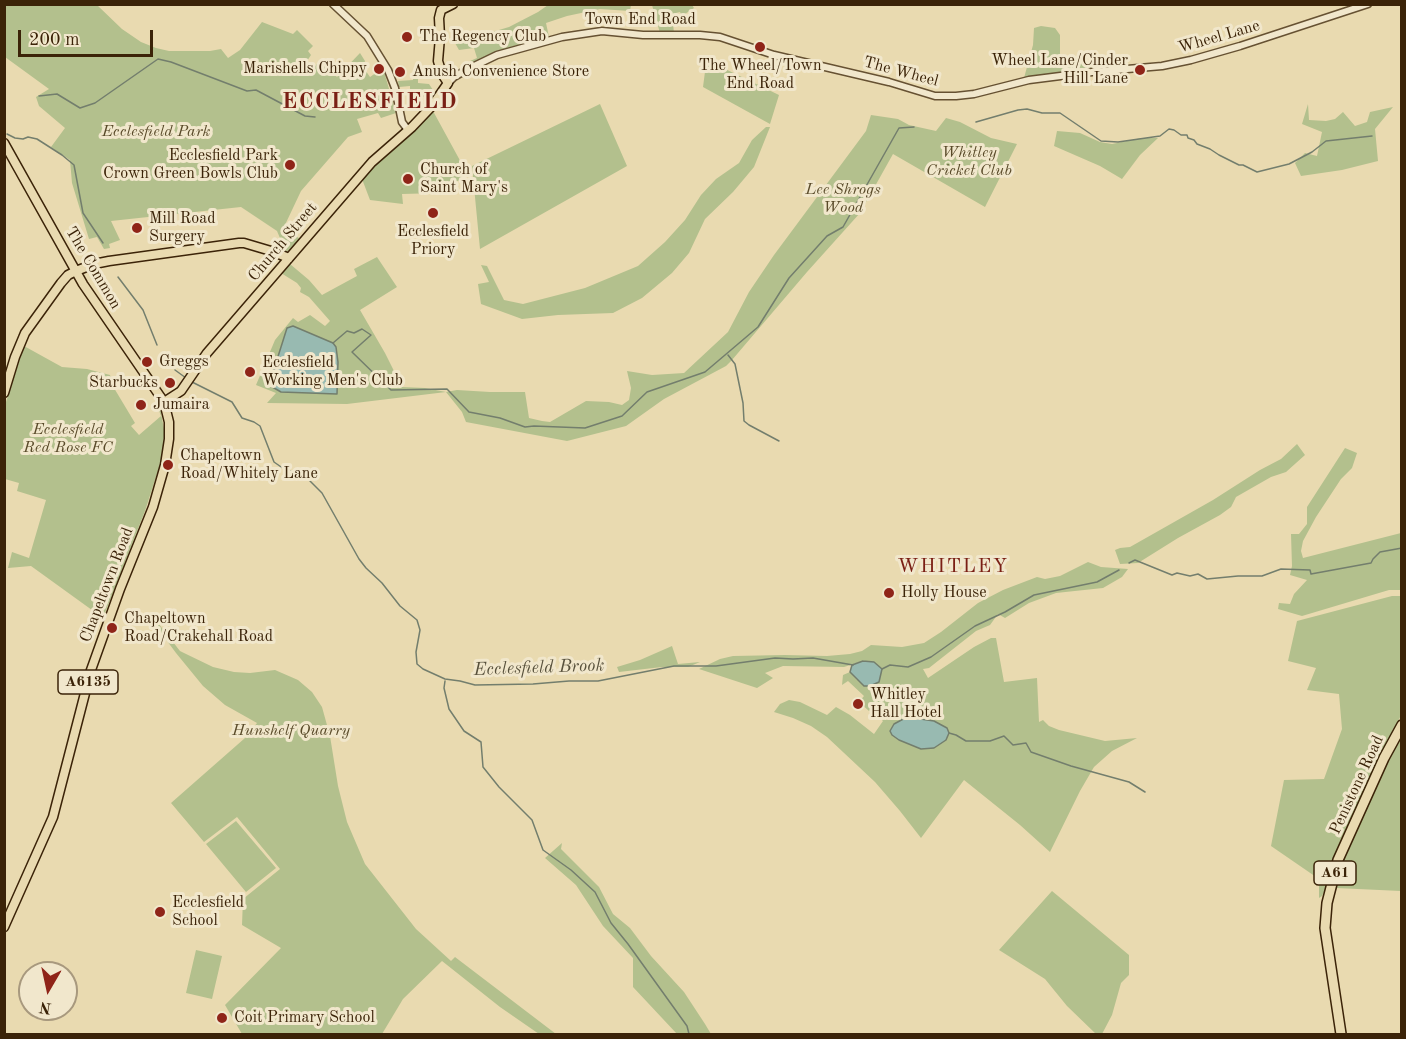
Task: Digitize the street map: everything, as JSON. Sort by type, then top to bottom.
[{"type":"highway","name":"Penistone Road","points":[[1341,1035],[1325,928],[1327,903],[1338,860],[1401,724]]},
{"type":"main road","points":[[448,83],[438,61],[439,18],[441,9],[453,4]]},
{"type":"main road","name":"Town End Road","points":[[432,106],[448,83]]},
{"type":"main road","name":"Church Street","points":[[164,402],[178,394],[207,353],[372,162],[432,106]]},
{"type":"main road","name":"The Common","points":[[4,143],[76,271],[104,316],[164,402]]},
{"type":"main road","points":[[4,393],[20,344],[42,308],[61,283],[68,275],[76,271],[94,264],[117,260],[239,243],[289,258]]},
{"type":"main road","name":"Chapeltown Road","points":[[4,927],[53,817],[91,670],[161,481],[168,455],[169,439],[164,402]]},
{"type":"street","points":[[333,4],[367,36],[391,75],[402,122],[408,130]]},
{"type":"street","name":"Wheel Lane","points":[[1074,75],[1162,66],[1191,60],[1368,4]]},
{"type":"street","name":"Town End Road","points":[[448,83],[468,69],[497,56],[537,43],[580,34],[602,32],[709,36],[725,39]]},
{"type":"street","name":"The Wheel","points":[[725,39],[774,55],[889,82],[939,97],[966,95],[1020,82],[1074,75]]},
{"type":"green space","name":"Ecclesfield Park","points":[[4,5],[97,5],[122,29],[141,42],[169,51],[221,49],[228,58],[240,50],[262,22],[293,34],[297,30],[313,46],[308,51],[311,55],[303,67],[310,73],[319,61],[337,77],[360,53],[365,61],[363,67],[370,77],[383,68],[396,113],[381,118],[378,113],[357,119],[362,132],[348,137],[301,191],[284,227],[300,239],[288,251],[276,249],[282,243],[277,231],[241,207],[111,221],[120,240],[109,244],[110,248],[104,249],[97,237],[89,239],[72,183],[70,160],[51,147],[65,128],[39,106],[36,97],[49,89],[5,57]]},
{"type":"green space","points":[[548,5],[631,5],[630,11],[600,9],[546,23],[549,37],[514,46],[471,63],[470,61],[477,58],[474,48],[459,50],[455,43],[509,27]]},
{"type":"green space","points":[[652,5],[692,5],[694,8],[682,16],[680,12],[672,14],[674,33],[660,33]]},
{"type":"green space","points":[[1041,26],[1055,28],[1060,35],[1060,55],[1066,65],[1095,61],[1095,69],[1024,78],[1033,45],[1034,28]]},
{"type":"green space","points":[[706,64],[717,65],[779,95],[770,124],[703,87]]},
{"type":"green space","points":[[418,76],[418,83],[429,84],[433,90],[428,96],[426,95],[414,104],[410,102],[410,86],[399,87],[398,81],[413,80],[413,77]]},
{"type":"green space","points":[[600,104],[627,166],[480,249],[472,166]]},
{"type":"green space","points":[[1308,104],[1309,120],[1335,119],[1343,112],[1355,126],[1367,122],[1370,112],[1393,107],[1375,129],[1378,161],[1342,170],[1301,176],[1295,163],[1305,153],[1317,156],[1322,132],[1302,124]]},
{"type":"green space","points":[[433,111],[463,166],[464,179],[444,186],[440,193],[402,194],[403,204],[370,200],[362,179],[378,159]]},
{"type":"green space","name":"Lee Shrogs Wood","points":[[871,115],[898,119],[909,125],[936,131],[946,118],[960,122],[991,138],[1017,144],[985,207],[893,154],[860,213],[732,360],[726,366],[664,399],[626,426],[567,441],[466,422],[462,412],[446,392],[457,390],[525,392],[529,418],[550,422],[586,401],[622,405],[629,400],[631,388],[627,371],[652,375],[684,373],[728,332],[749,292],[774,255],[866,131]]},
{"type":"green space","points":[[766,127],[770,127],[754,167],[733,192],[705,219],[689,253],[672,273],[642,298],[613,313],[522,319],[481,304],[478,284],[489,282],[481,265],[487,266],[504,300],[523,304],[585,288],[638,266],[685,220],[701,195],[716,179],[739,163],[752,140]]},
{"type":"green space","points":[[1057,131],[1080,133],[1100,142],[1112,144],[1141,138],[1158,138],[1140,155],[1122,179],[1100,166],[1054,146]]},
{"type":"green space","points":[[377,257],[397,287],[360,310],[402,387],[446,392],[347,404],[267,403],[276,393],[256,385],[275,340],[293,318],[298,322],[310,315],[325,326],[330,321],[309,297],[300,292],[301,288],[297,283],[281,273],[290,264],[322,295],[357,276],[354,269]]},
{"type":"green space","name":"Ecclesfield Red Rose FC","points":[[24,346],[62,367],[87,369],[110,375],[114,388],[135,423],[131,426],[139,435],[161,416],[157,400],[160,408],[164,429],[164,457],[103,618],[31,566],[8,568],[12,552],[29,558],[46,500],[17,491],[19,483],[5,479],[5,405]]},
{"type":"green space","points":[[1297,444],[1305,455],[1286,472],[1271,477],[1236,497],[1231,507],[1220,515],[1138,563],[1120,564],[1115,550],[1130,547],[1213,500],[1281,459]]},
{"type":"green space","points":[[1345,448],[1357,453],[1352,468],[1341,479],[1316,517],[1303,541],[1301,551],[1303,558],[1401,533],[1401,590],[1389,590],[1302,616],[1278,609],[1279,603],[1290,604],[1294,594],[1307,580],[1290,575],[1291,534],[1299,534],[1307,524],[1307,507]]},
{"type":"green space","points":[[1088,562],[1101,567],[1128,569],[1122,577],[1103,588],[1056,593],[1029,603],[1005,618],[998,614],[990,625],[976,631],[929,668],[923,669],[928,678],[974,647],[991,638],[996,638],[1004,682],[1037,678],[1039,722],[1043,720],[1049,726],[1059,730],[1105,741],[1137,738],[1112,751],[1094,767],[1050,852],[964,780],[921,838],[875,782],[827,737],[811,726],[774,712],[780,704],[789,700],[800,702],[827,715],[836,707],[874,734],[883,721],[876,714],[879,710],[874,706],[869,711],[859,702],[864,696],[848,681],[842,685],[843,675],[850,672],[857,680],[879,682],[882,669],[863,661],[844,667],[783,666],[765,673],[773,678],[757,688],[699,669],[720,659],[733,656],[827,656],[862,651],[871,645],[902,647],[924,643],[978,603],[1003,590],[1037,577],[1045,579],[1060,576]]},
{"type":"green space","points":[[1392,596],[1401,596],[1401,715],[1335,860],[1330,880],[1319,898],[1319,879],[1271,846],[1284,780],[1324,779],[1342,729],[1339,694],[1307,690],[1316,668],[1288,661],[1297,621]]},
{"type":"green space","name":"Hunshelf Quarry","points":[[151,614],[184,653],[213,667],[234,672],[275,670],[298,680],[312,692],[322,707],[347,822],[365,864],[416,929],[451,961],[455,957],[556,1034],[539,1034],[500,1007],[442,961],[403,999],[382,1034],[242,1034],[225,1005],[281,948],[242,925],[243,899],[280,869],[237,817],[204,842],[171,803],[245,738],[257,723],[225,705],[203,686],[150,618]]},
{"type":"green space","points":[[672,646],[678,664],[700,662],[688,667],[662,667],[619,672],[617,667]]},
{"type":"green space","points":[[1401,740],[1401,891],[1336,888],[1341,862],[1393,751]]},
{"type":"green space","points":[[236,821],[276,868],[246,892],[206,844]]},
{"type":"green space","points":[[562,843],[561,849],[599,887],[613,914],[630,928],[651,956],[684,992],[711,1034],[677,1034],[633,987],[633,958],[603,926],[576,885],[545,858]]},
{"type":"green space","points":[[1052,891],[1129,955],[1129,975],[1121,983],[1112,1015],[1102,1034],[1096,1034],[1067,1006],[1045,979],[999,950]]},
{"type":"green space","points":[[196,950],[222,956],[212,999],[186,993]]},
{"type":"water","points":[[293,326],[333,343],[336,347],[337,394],[281,392],[269,385],[287,328]]},
{"type":"water","points":[[863,661],[874,662],[882,669],[879,682],[864,686],[850,672],[852,665]]},
{"type":"water","points":[[907,717],[934,721],[947,728],[949,733],[946,740],[934,748],[921,749],[899,740],[890,731],[894,724]]},
{"type":"waterway","points":[[39,96],[57,94],[80,108],[95,103],[158,59],[247,91],[256,90],[305,116],[315,117]]},
{"type":"waterway","points":[[976,122],[1027,109],[1042,113],[1060,113],[1101,141],[1118,142],[1160,136],[1169,129],[1181,135],[1187,135],[1197,144],[1257,172],[1289,164],[1312,152],[1326,141],[1372,136]]},
{"type":"waterway","points":[[333,343],[347,331],[354,333],[362,329],[371,335],[352,352],[391,390],[447,389],[469,412],[500,418],[525,427],[585,428],[622,416],[647,392],[705,372],[758,327],[789,278],[827,236],[843,227],[899,128],[914,127]]},
{"type":"waterway","name":"Ecclesfield Brook","points":[[7,134],[15,138],[37,139],[74,165],[83,213],[103,243]]},
{"type":"waterway","name":"Ecclesfield Brook","points":[[118,277],[143,310],[157,345]]},
{"type":"waterway","points":[[728,355],[735,364],[743,403],[744,421],[779,441]]},
{"type":"waterway","name":"Ecclesfield Brook","points":[[175,370],[186,378]]},
{"type":"waterway","name":"Ecclesfield Brook","points":[[192,382],[232,402],[242,418],[260,426],[274,462],[284,469],[306,477],[322,493],[359,559],[400,606],[417,620],[420,630],[416,652],[417,664],[445,679],[475,685],[598,681],[674,666],[716,666],[775,658],[813,658],[853,665]]},
{"type":"waterway","points":[[1129,563],[1135,560],[1172,575],[1177,573],[1190,576],[1198,574],[1207,579],[1262,576],[1281,569],[1310,570],[1311,574],[1371,563],[1380,552],[1402,548]]},
{"type":"waterway","points":[[882,669],[890,665],[908,667],[931,657],[975,626],[1034,595],[1097,582],[1119,570]]},
{"type":"waterway","points":[[445,681],[444,688],[449,709],[464,731],[481,742],[483,767],[499,787],[532,820],[543,850],[571,870],[595,892],[611,923],[687,1026],[689,1034]]},
{"type":"waterway","points":[[949,733],[966,741],[990,741],[1004,736],[1013,745],[1026,743],[1031,752],[1129,782],[1145,792]]},
{"type":"place","name":"The Regency Club","points":[[407,37]]},
{"type":"place","name":"The Wheel/Town End Road","points":[[760,47]]},
{"type":"place","name":"Marishells Chippy","points":[[379,69]]},
{"type":"place","name":"Wheel Lane/Cinder Hill Lane","points":[[1140,70]]},
{"type":"place","name":"Anush Convenience Store","points":[[400,72]]},
{"type":"place","name":"Ecclesfield Park Crown Green Bowls Club","points":[[290,165]]},
{"type":"place","name":"Church of Saint Mary's","points":[[408,179]]},
{"type":"place","name":"Ecclesfield Priory","points":[[433,213]]},
{"type":"place","name":"Mill Road Surgery","points":[[137,228]]},
{"type":"place","name":"Greggs","points":[[147,362]]},
{"type":"place","name":"Ecclesfield Working Men's Club","points":[[250,372]]},
{"type":"place","name":"Starbucks","points":[[170,383]]},
{"type":"place","name":"Jumaira","points":[[141,405]]},
{"type":"place","name":"Chapeltown Road/Whitely Lane","points":[[168,465]]},
{"type":"place","name":"Holly House","points":[[889,593]]},
{"type":"place","name":"Chapeltown Road/Crakehall Road","points":[[112,628]]},
{"type":"place","name":"Whitley Hall Hotel","points":[[858,704]]},
{"type":"place","name":"Ecclesfield School","points":[[160,912]]},
{"type":"place","name":"Coit Primary School","points":[[222,1018]]},
{"type":"district","name":"ECCLESFIELD","points":[[370,102]]},
{"type":"district","name":"WHITLEY","points":[[953,567]]},
{"type":"park label","name":"Whitley Cricket Club","points":[[969,162]]}]
